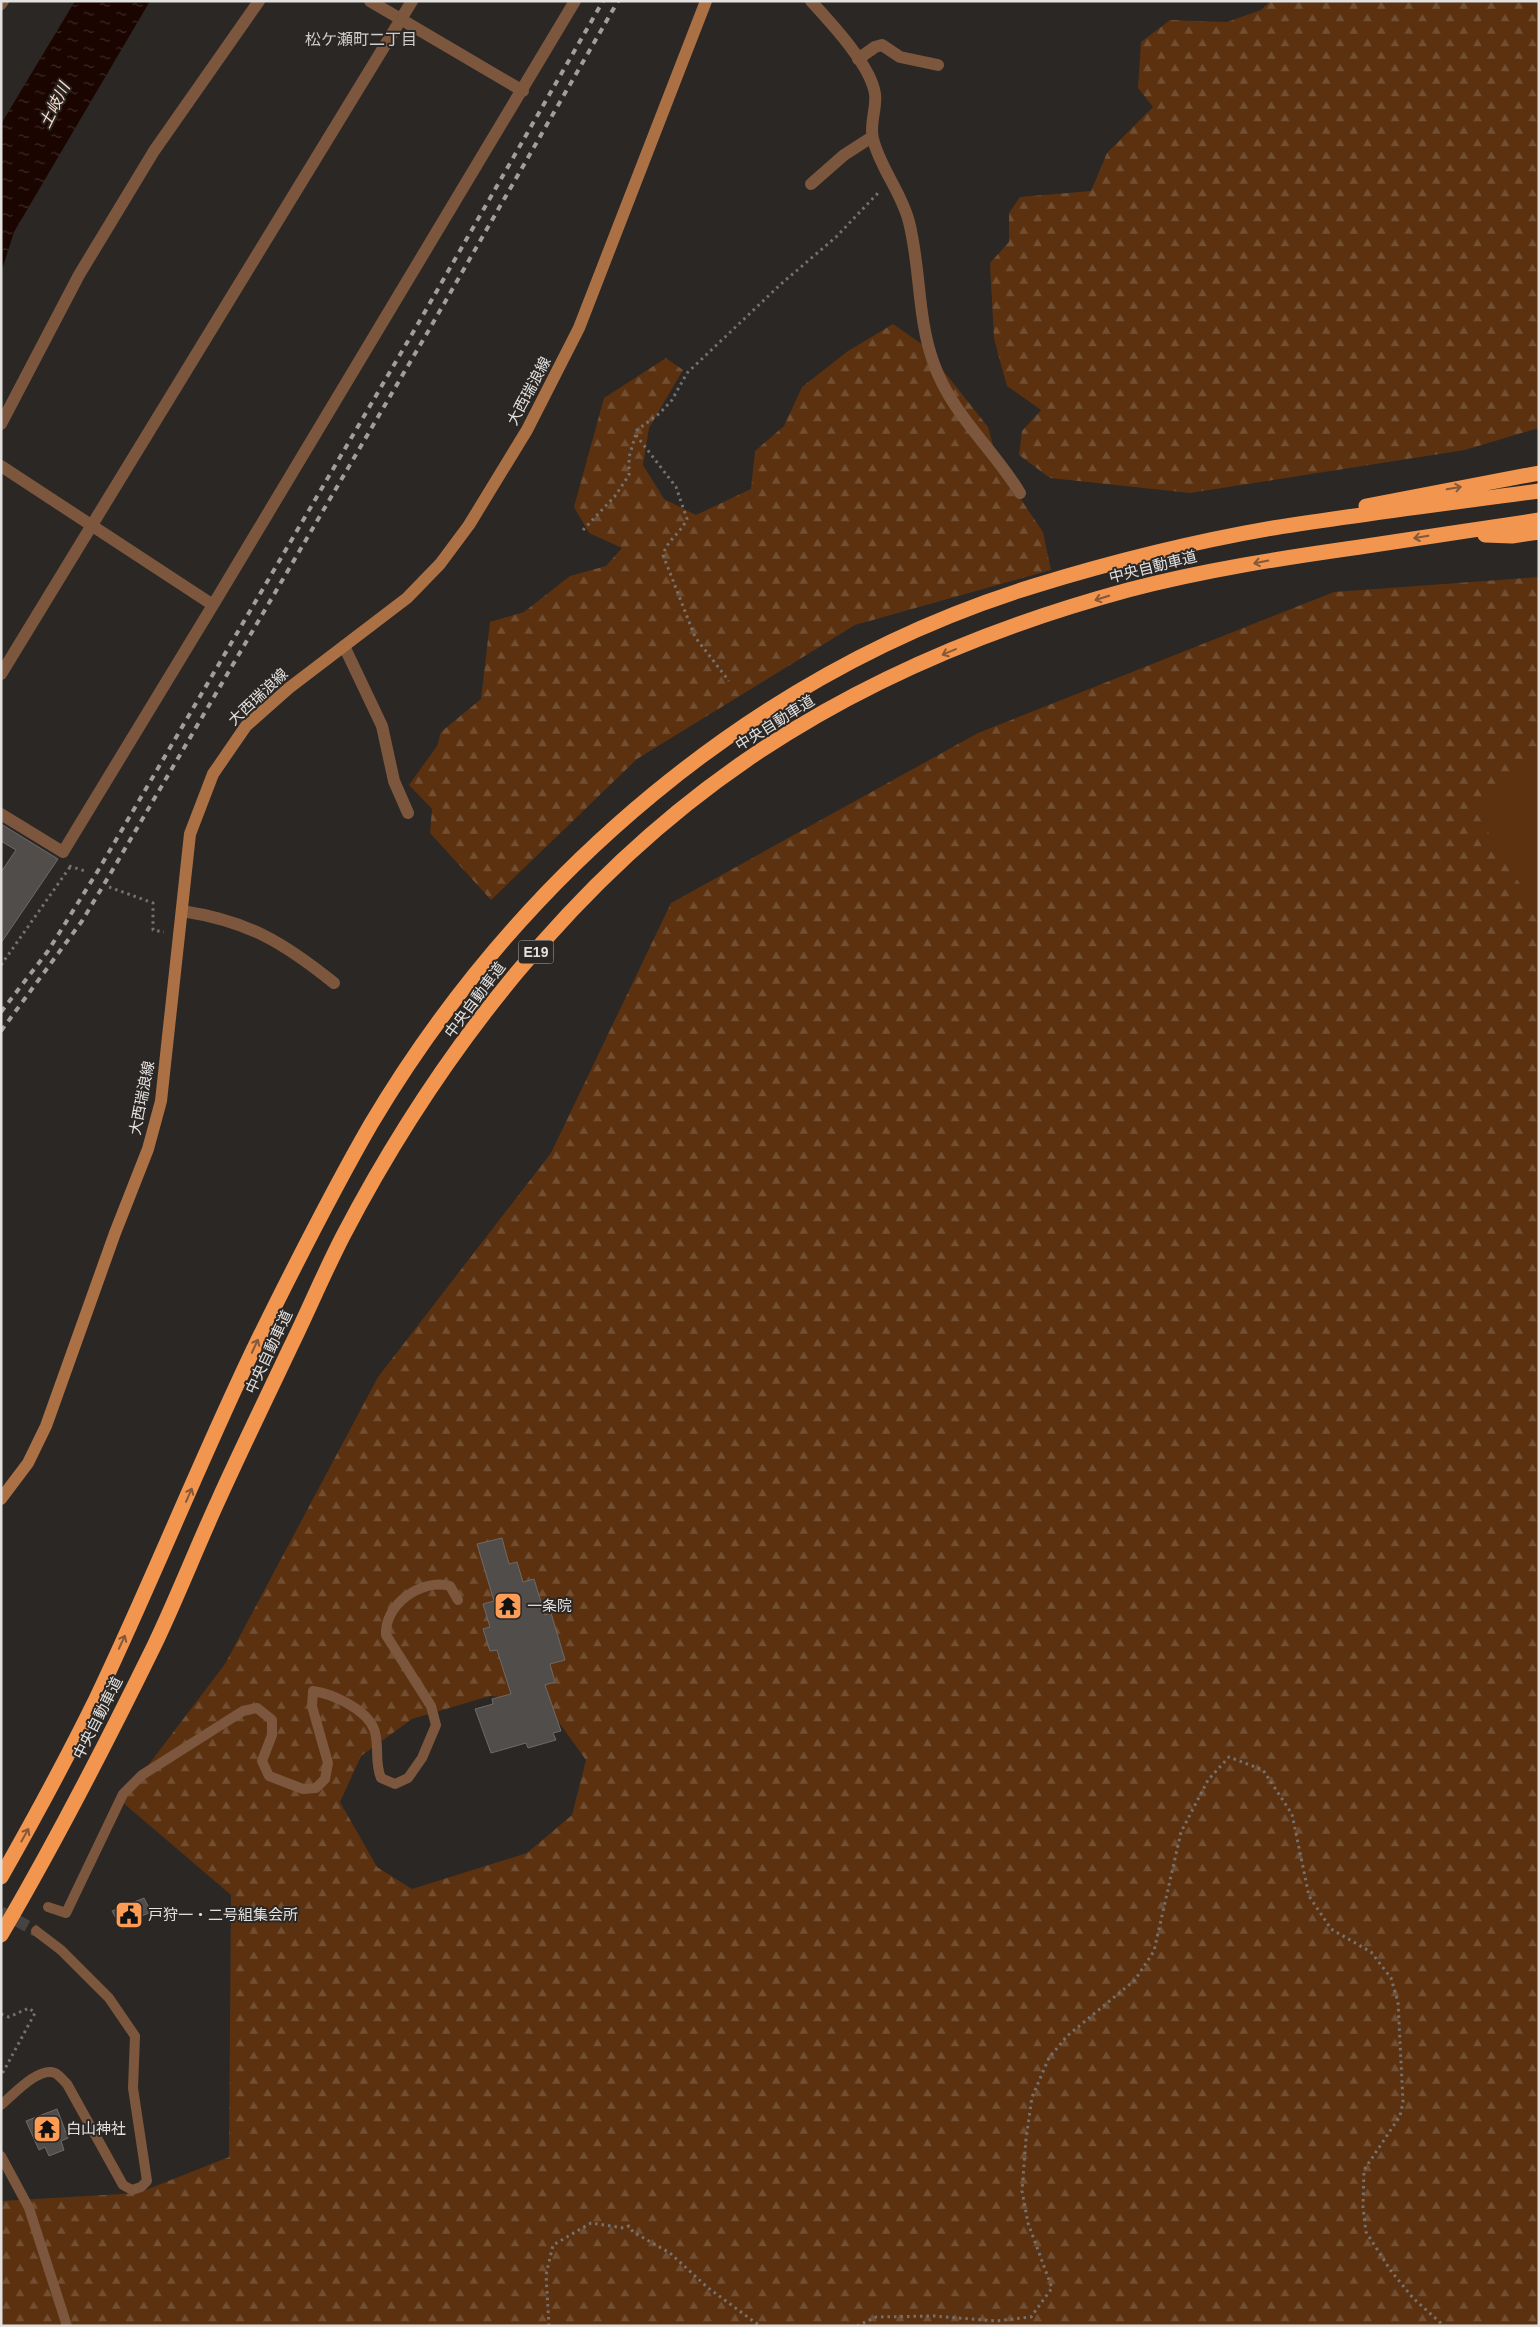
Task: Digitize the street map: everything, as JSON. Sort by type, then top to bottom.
[{"type":"highway","points":[[1270,529],[1402,498],[1539,473]]},
{"type":"highway","name":"中央自動車道","points":[[1,1877],[42,1804],[96,1699],[255,1346],[317,1223],[372,1122],[463,992],[555,884],[608,831],[667,781],[729,736],[825,676],[893,641],[962,612],[1029,588],[1122,561],[1270,529],[1539,491]]},
{"type":"highway","name":"中央自動車道","points":[[1,1935],[42,1863],[156,1642],[218,1501],[344,1236],[386,1160],[431,1088],[473,1029],[516,974],[591,891],[671,817],[748,759],[831,708],[908,670],[974,641],[1038,618],[1127,590],[1201,573],[1274,559],[1539,520]]},
{"type":"highway","points":[[1446,533],[1512,536],[1539,532]]},
{"type":"main road","name":"大西瑞浪線","points":[[1,1499],[28,1462],[46,1426],[115,1233],[148,1149],[161,1101],[190,834],[213,774],[246,726],[289,688],[407,598],[440,564],[469,525],[527,430],[579,328],[706,1]]},
{"type":"street","points":[[1,424],[79,275],[154,151],[259,1]]},
{"type":"street","points":[[370,1],[522,91]]},
{"type":"street","points":[[1,674],[402,21],[412,1]]},
{"type":"street","points":[[1,814],[63,852],[575,1]]},
{"type":"street","points":[[811,1],[858,59],[869,76],[875,94],[872,137],[909,219],[924,322],[934,364],[943,385],[956,405],[1009,475],[1020,493]]},
{"type":"street","points":[[858,59],[875,47],[882,45],[900,57],[938,65]]},
{"type":"street","points":[[811,184],[844,155],[872,137]]},
{"type":"street","points":[[1,466],[93,524],[213,605]]},
{"type":"street","points":[[344,646],[382,726],[394,781],[408,813]]},
{"type":"street","points":[[182,911],[207,916],[258,931],[298,955],[334,983]]},
{"type":"lane","points":[[48,1907],[66,1913],[123,1794],[142,1775],[243,1711],[257,1708],[272,1720],[272,1735],[262,1761],[269,1776],[303,1790],[316,1788],[325,1779],[328,1763],[312,1706],[313,1691],[325,1693],[368,1718],[374,1730],[376,1767],[382,1778],[395,1784],[408,1778],[426,1750],[436,1725],[431,1706],[386,1635],[386,1624],[395,1605],[416,1590],[432,1584],[450,1586],[458,1600]]},
{"type":"lane","points":[[1,2105],[40,2073],[56,2074],[67,2084],[123,2185],[132,2190],[141,2187],[147,2181],[133,2088],[135,2036],[109,1998],[61,1950],[36,1931]]},
{"type":"lane","points":[[1,2156],[29,2208],[67,2326]]},
{"type":"path","points":[[583,530],[615,496],[629,475],[629,457],[638,430],[660,413],[672,400],[687,373],[780,284],[836,237],[890,180]]},
{"type":"path","points":[[636,435],[676,487],[687,519],[683,528],[665,546],[663,555],[695,637],[729,681]]},
{"type":"path","points":[[1,964],[70,867]]},
{"type":"path","points":[[109,886],[153,903],[153,930],[180,935]]},
{"type":"path","points":[[857,2326],[876,2317],[934,2316],[996,2321],[1031,2317],[1052,2288],[1028,2223],[1022,2191],[1026,2139],[1032,2097],[1050,2058],[1067,2036],[1135,1980],[1154,1951],[1181,1832],[1208,1780],[1229,1757],[1263,1770],[1292,1814],[1309,1896],[1331,1929],[1372,1952],[1391,1978],[1398,2002],[1403,2102],[1400,2116],[1364,2170],[1362,2207],[1366,2232],[1391,2271],[1413,2298],[1444,2326]]},
{"type":"path","points":[[1,2076],[35,2013],[29,2008],[3,2015]]},
{"type":"path","points":[[549,2326],[546,2275],[553,2245],[591,2223],[624,2228],[629,2226],[633,2232],[670,2253],[707,2287],[760,2326]]},
{"type":"green space","points":[[1270,1],[1539,1],[1539,428],[1465,450],[1190,493],[1050,478],[1019,455],[1022,431],[1041,410],[1007,386],[994,339],[990,263],[1009,242],[1009,213],[1020,197],[1091,191],[1107,153],[1153,107],[1138,88],[1141,42],[1170,20],[1227,22],[1261,10]]},
{"type":"green space","points":[[893,324],[923,345],[988,427],[999,467],[1043,532],[1051,570],[855,625],[637,759],[491,900],[430,833],[432,809],[409,785],[437,746],[441,732],[481,699],[490,622],[524,612],[570,576],[606,566],[622,548],[589,533],[574,507],[604,398],[666,358],[683,370],[649,428],[643,465],[664,499],[696,515],[751,489],[755,451],[784,426],[802,387],[848,351]]},
{"type":"green space","points":[[1539,577],[1539,755],[1472,806],[1539,915],[1539,2326],[1,2326],[1,2201],[138,2193],[229,2157],[231,1895],[121,1801],[225,1664],[378,1377],[551,1153],[671,903],[978,733],[1334,592]],"holes":[[[490,1696],[544,1702],[586,1760],[572,1815],[527,1853],[412,1889],[377,1867],[340,1802],[361,1756],[412,1719]]]},
{"type":"green space","points":[[1539,734],[1539,925],[1452,803]]},
{"type":"water","name":"土岐川","points":[[75,1],[150,1],[14,232],[1,273],[1,124]]},
{"type":"building","points":[[1,824],[58,859],[1,943],[1,872],[16,850],[1,841]]},
{"type":"building","points":[[502,1538],[509,1564],[517,1562],[523,1582],[534,1579],[545,1615],[551,1613],[565,1660],[550,1664],[555,1682],[545,1685],[561,1731],[553,1733],[556,1740],[528,1748],[526,1743],[491,1753],[475,1709],[493,1704],[492,1699],[511,1694],[497,1650],[490,1651],[483,1629],[490,1627],[483,1604],[494,1601],[477,1544]]},
{"type":"building","name":"戸狩一・二号組集会所","points":[[144,1898],[151,1912],[137,1918],[138,1923],[122,1929],[112,1911]]},
{"type":"building","name":"白山神社","points":[[57,2109],[68,2138],[61,2141],[64,2150],[49,2156],[45,2147],[39,2150],[26,2121]]},
{"type":"tunnel","points":[[1,1912],[36,1931]]},
{"type":"railway","points":[[1,1012],[48,951],[99,869],[415,329],[603,1]]},
{"type":"railway","points":[[1,1031],[82,921],[109,876],[426,335],[618,1]]},
{"type":"place","name":"一条院","points":[[508,1606]]},
{"type":"place","name":"戸狩一・二号組集会所","points":[[129,1915]]},
{"type":"place","name":"白山神社","points":[[47,2129]]},
{"type":"district","name":"松ケ瀬町二丁目","points":[[361,39]]}]
